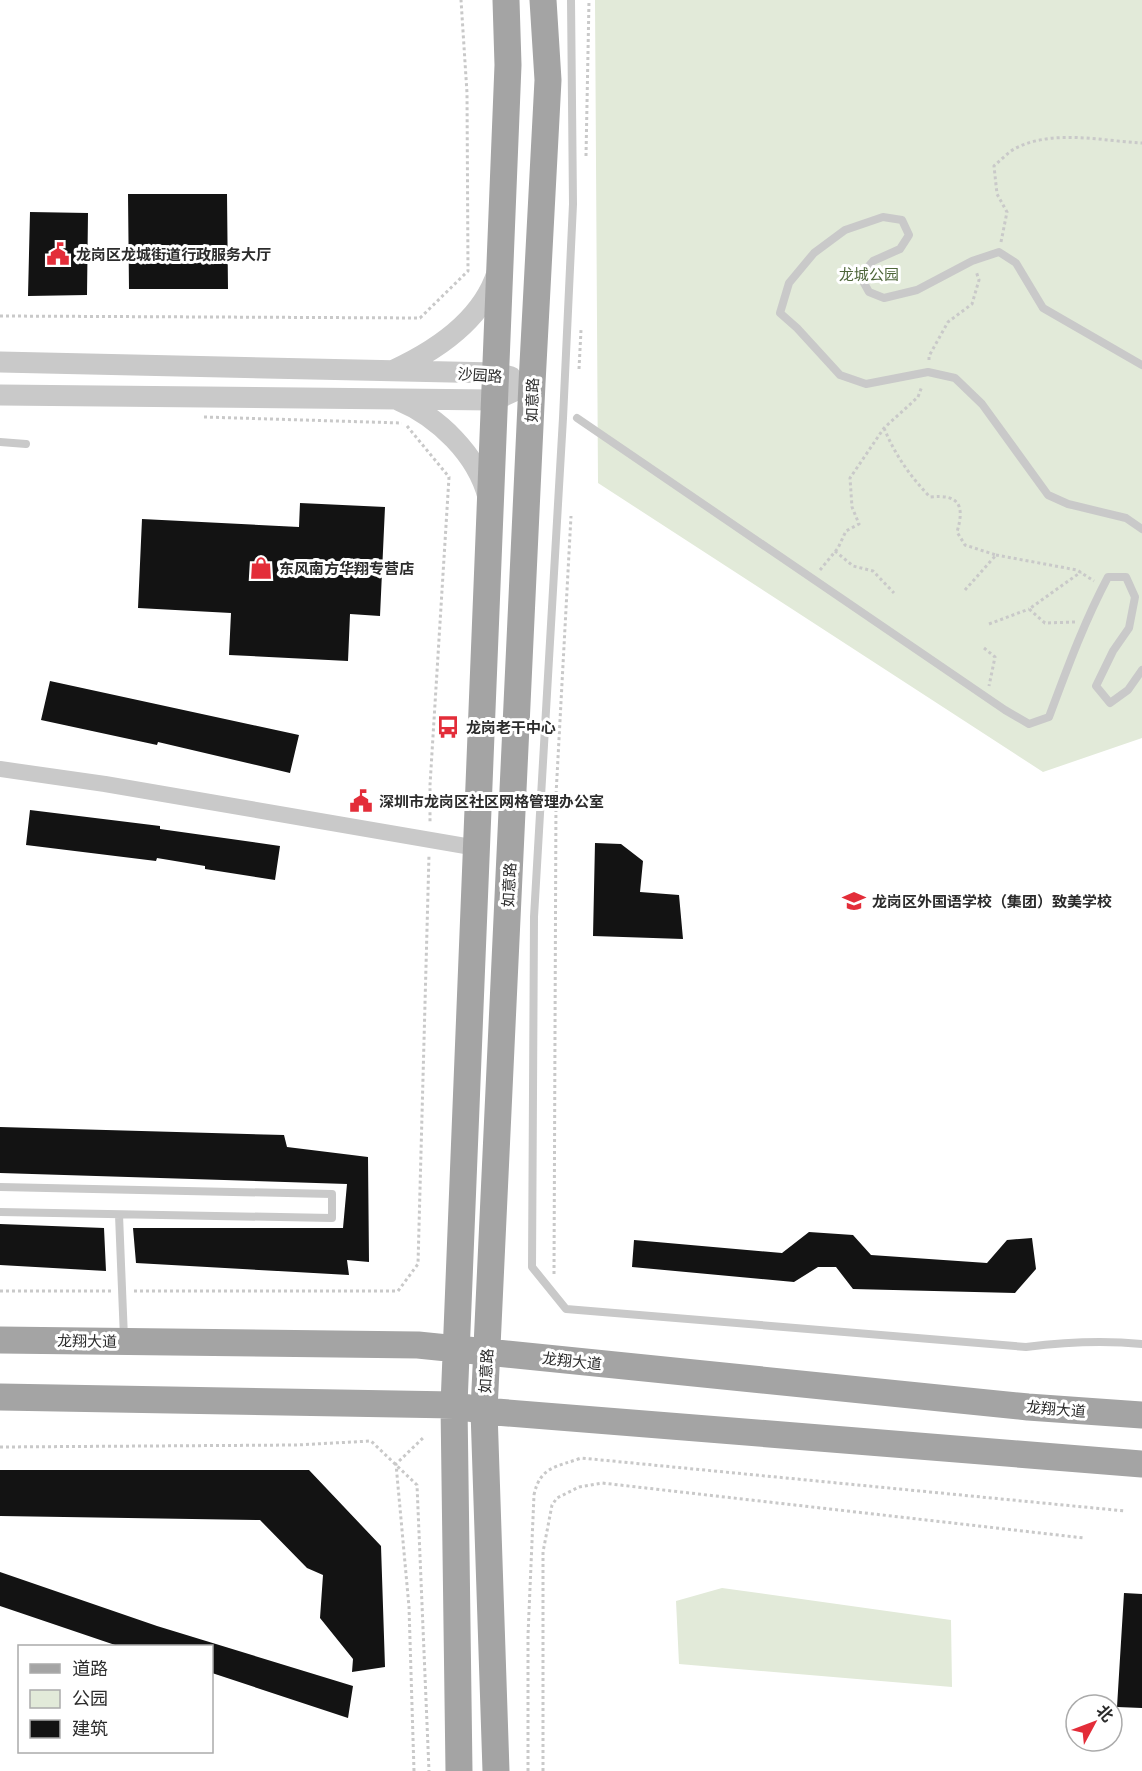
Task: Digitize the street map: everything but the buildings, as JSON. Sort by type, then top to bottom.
[{"type":"main road","name":"如意路","points":[[459,1771],[454,1405],[501,261],[508,65],[506,0]]},
{"type":"main road","name":"如意路","points":[[496,1771],[484,1411],[548,80],[543,0]]},
{"type":"main road","name":"龙翔大道","points":[[0,1340],[418,1345],[1028,1407],[1142,1415]]},
{"type":"main road","points":[[0,1397],[454,1405],[484,1411],[1142,1464]]},
{"type":"street","points":[[391,371],[434,349],[469,319],[484,301],[494,283],[501,261]]},
{"type":"street","name":"沙园路","points":[[0,362],[391,371],[496,386]]},
{"type":"street","name":"沙园路","points":[[0,396],[395,399],[532,382]]},
{"type":"street","points":[[395,399],[427,416],[460,447],[475,466],[484,483],[491,506]]},
{"type":"street","points":[[0,769],[105,783],[477,848]]},
{"type":"lane","points":[[571,0],[573,204],[534,917],[532,1267],[566,1309],[1026,1347],[1056,1343],[1113,1341],[1142,1344]]},
{"type":"lane","points":[[1142,365],[1043,308],[1016,263],[999,252],[972,261],[917,290],[884,298],[869,292],[860,276],[873,261],[900,249],[909,235],[902,220],[883,218],[845,230],[814,254],[789,283],[780,313],[840,375],[866,384],[928,372],[954,378],[982,404],[1048,495],[1068,504],[1126,518],[1142,529]]},
{"type":"lane","points":[[577,418],[987,699],[1029,724],[1049,717],[1070,658],[1108,577],[1126,577],[1135,597],[1129,628],[1113,651],[1096,686],[1110,703],[1128,690],[1142,670]]},
{"type":"lane","points":[[0,442],[26,444]]},
{"type":"lane","points":[[0,1187],[332,1194],[332,1218],[0,1212]]},
{"type":"lane","points":[[119,1215],[124,1342]]},
{"type":"path","points":[[0,316],[420,318],[468,271],[467,93],[461,0]]},
{"type":"path","points":[[586,158],[589,0]]},
{"type":"path","points":[[999,252],[1007,212],[997,194],[994,166],[1015,148],[1039,140],[1073,138],[1142,143]]},
{"type":"path","points":[[819,572],[835,551],[846,531],[859,524],[852,507],[850,478],[884,428],[918,397],[928,372],[929,356],[948,322],[972,304],[980,280],[972,261]]},
{"type":"path","points":[[579,375],[581,320]]},
{"type":"path","points":[[0,1291],[398,1291],[418,1264],[431,773],[448,477],[405,423],[202,417]]},
{"type":"path","points":[[884,428],[893,450],[909,475],[930,497],[947,496],[956,502],[962,517],[957,532],[965,545],[996,555],[1041,562],[1081,572],[1094,579],[1100,592]]},
{"type":"path","points":[[554,1294],[556,795],[572,512]]},
{"type":"path","points":[[835,551],[853,566],[873,571],[894,593]]},
{"type":"path","points":[[965,590],[996,555]]},
{"type":"path","points":[[989,624],[1029,609],[1081,572]]},
{"type":"path","points":[[1029,609],[1045,623],[1086,621]]},
{"type":"path","points":[[984,648],[995,657],[987,699]]},
{"type":"path","points":[[414,1771],[409,1607],[396,1464],[425,1436]]},
{"type":"path","points":[[0,1447],[296,1446],[371,1441],[417,1485],[429,1771]]},
{"type":"path","points":[[528,1771],[528,1635],[534,1495],[538,1479],[550,1470],[581,1458],[1125,1511]]},
{"type":"path","points":[[543,1771],[543,1552],[552,1504],[557,1498],[579,1487],[602,1483],[1084,1538]]},
{"type":"green space","name":"龙城公园","points":[[595,0],[1142,0],[1142,738],[1043,772],[598,483]]},
{"type":"green space","points":[[722,1588],[951,1620],[952,1687],[679,1664],[676,1601]]},
{"type":"place","name":"龙岗区龙城街道行政服务大厅","points":[[58,254]]},
{"type":"place","name":"东风南方华翔专营店","points":[[261,568]]},
{"type":"place","name":"龙岗老干中心","points":[[448,727]]},
{"type":"place","name":"深圳市龙岗区社区网格管理办公室","points":[[361,801]]},
{"type":"place","name":"龙岗区外国语学校（集团）致美学校","points":[[854,901]]}]
